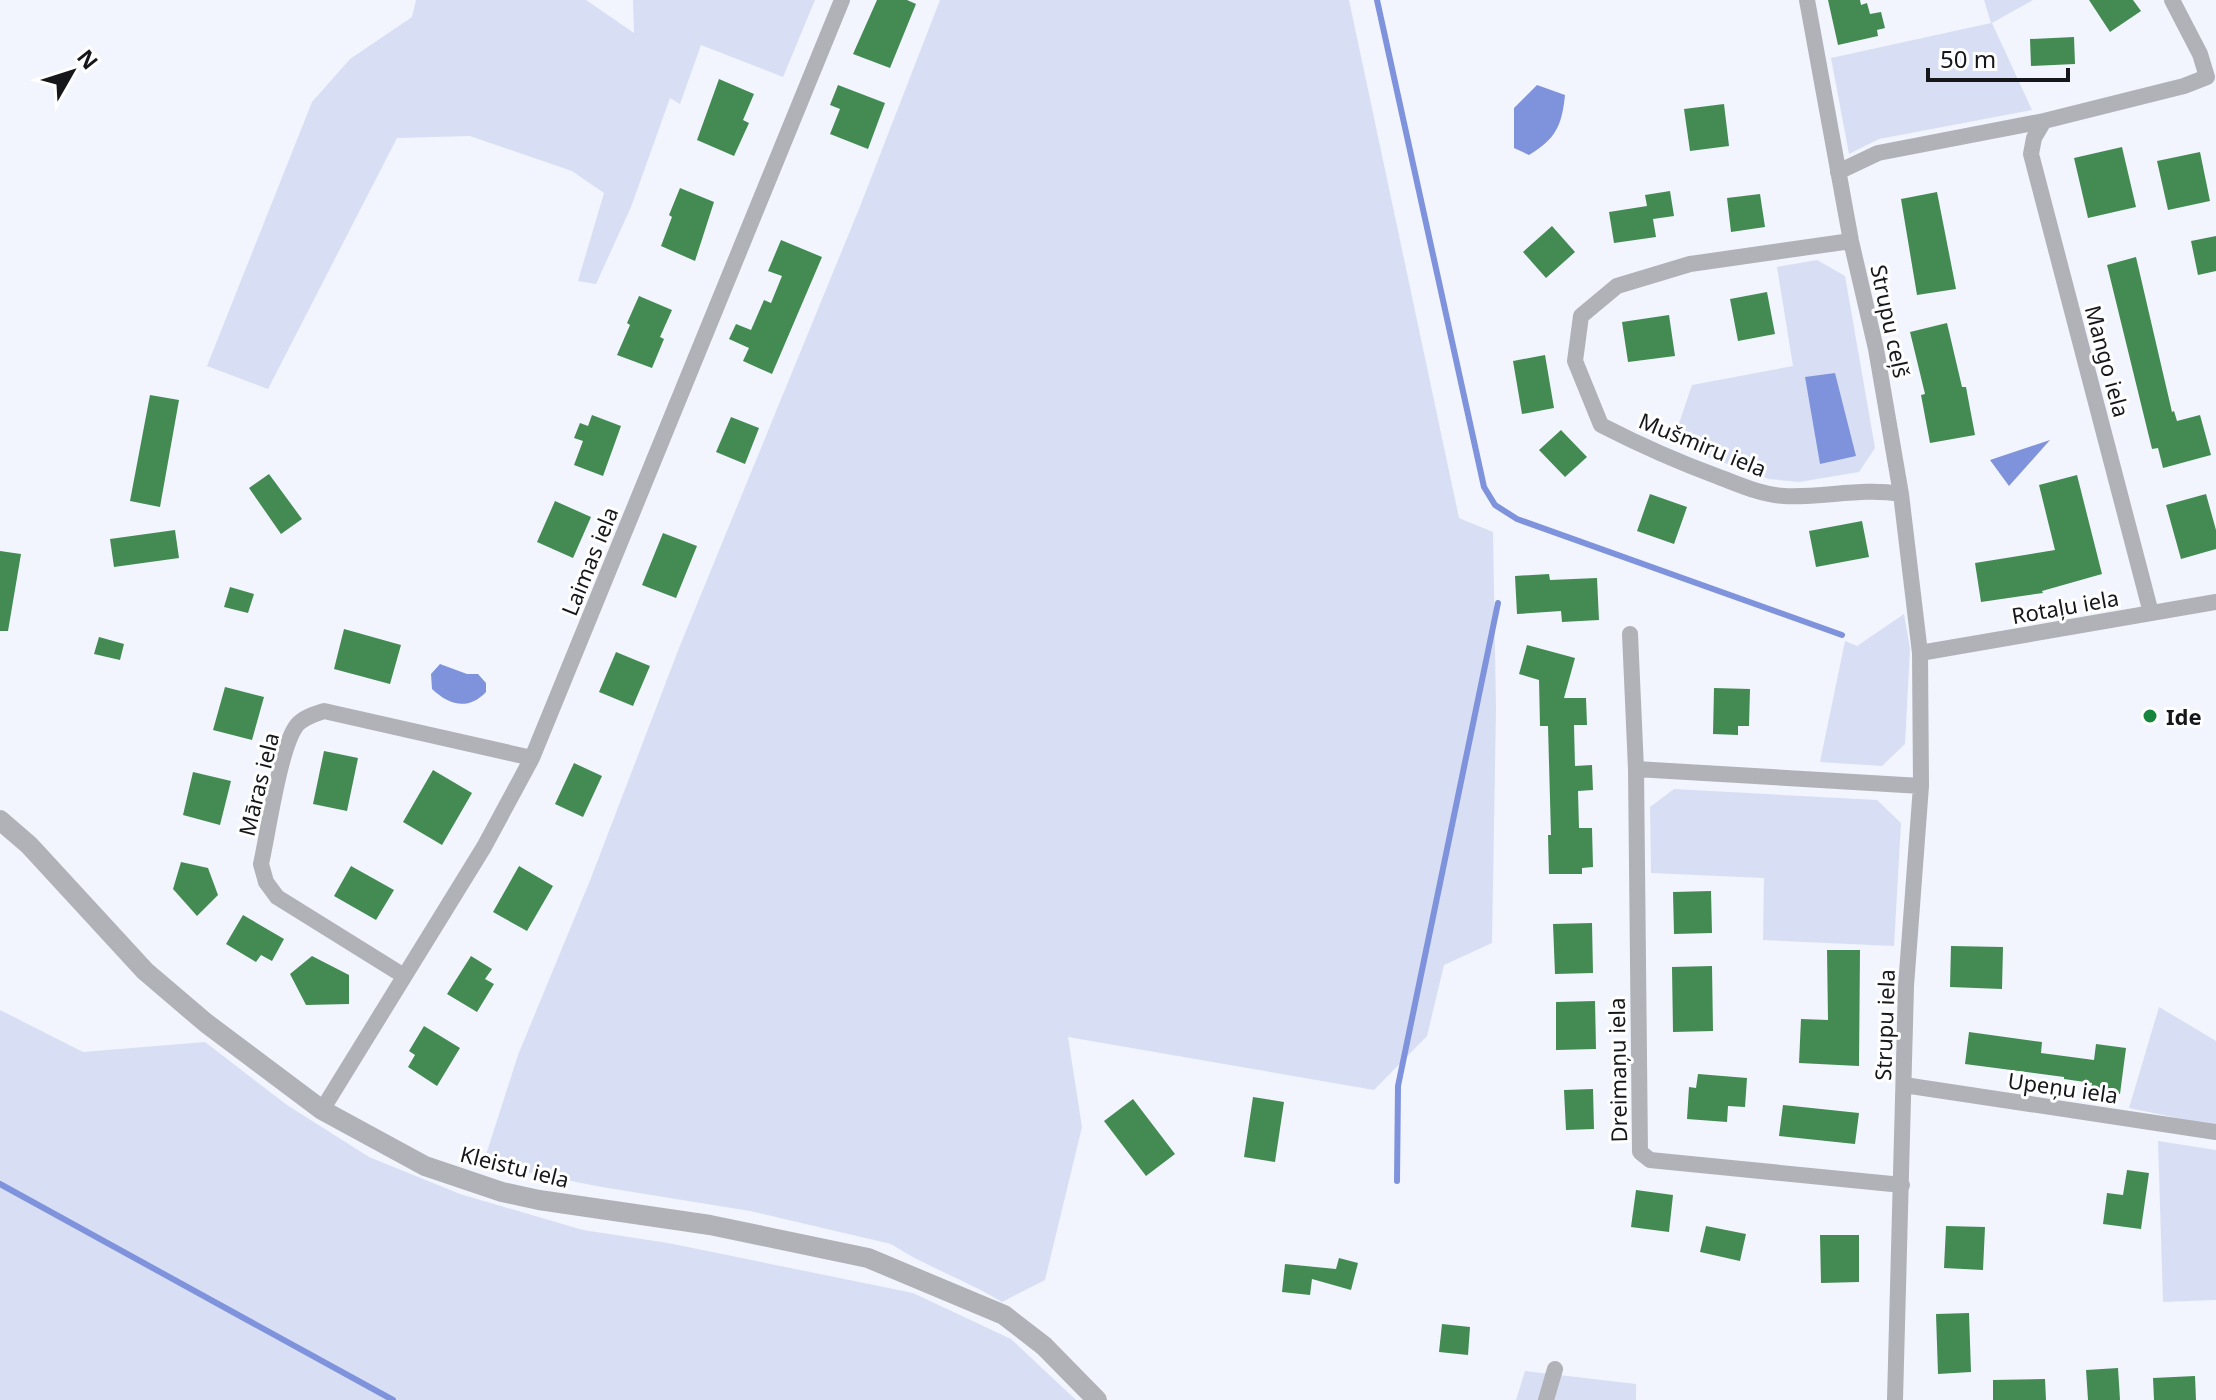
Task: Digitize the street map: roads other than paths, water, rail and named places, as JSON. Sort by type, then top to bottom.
[{"type":"street","name":"Laimas iela","points":[[322,1110],[484,847],[532,758],[842,0]]},
{"type":"street","name":"Strupu ceļš","points":[[1807,0],[1851,241],[1876,349],[1901,494],[1920,653]]},
{"type":"street","points":[[1838,172],[1878,153],[2044,121],[2184,86],[2212,82],[2172,0]]},
{"type":"street","name":"Mango iela","points":[[2044,121],[2034,138],[2031,154],[2151,613]]},
{"type":"street","name":"Mušmiru iela","points":[[1851,241],[1690,264],[1617,286],[1581,316],[1575,361],[1601,425],[1657,454],[1751,489],[1782,496],[1876,490],[1901,494]]},
{"type":"street","name":"Rotaļu iela","points":[[1920,653],[2216,602]]},
{"type":"street","name":"Dreimaņu iela","points":[[1630,634],[1636,769],[1640,1152],[1650,1160],[1902,1185]]},
{"type":"street","name":"Strupu iela","points":[[1895,1400],[1906,986],[1921,786],[1920,653]]},
{"type":"street","name":"Māras iela","points":[[404,976],[277,897],[266,882],[261,864],[287,743],[297,725],[307,717],[324,711],[532,758]]},
{"type":"street","points":[[1636,769],[1921,786]]},
{"type":"street","name":"Kleistu iela","points":[[0,820],[29,845],[145,971],[206,1023],[322,1110],[425,1166],[502,1192],[539,1200],[710,1225],[868,1258],[1004,1315],[1044,1346],[1097,1400]]},
{"type":"street","name":"Upeņu iela","points":[[1904,1085],[2216,1132]]},
{"type":"street","points":[[1546,1400],[1555,1369]]},
{"type":"water","points":[[1537,85],[1565,95],[1556,130],[1546,143],[1529,155],[1514,148],[1514,108]]},
{"type":"water","points":[[1835,373],[1856,456],[1820,464],[1805,377]]},
{"type":"water","points":[[2050,440],[2009,486],[1990,460]]},
{"type":"water","points":[[440,664],[467,674],[478,674],[486,683],[486,692],[465,704],[445,699],[432,689],[431,674]]},
{"type":"waterway","points":[[1377,0],[1484,487],[1495,505],[1517,519],[1842,635]]},
{"type":"waterway","points":[[1397,1181],[1398,1086],[1498,603]]},
{"type":"waterway","points":[[0,1184],[393,1400]]},
{"type":"place","name":"Ide","points":[[2150,716]]}]
